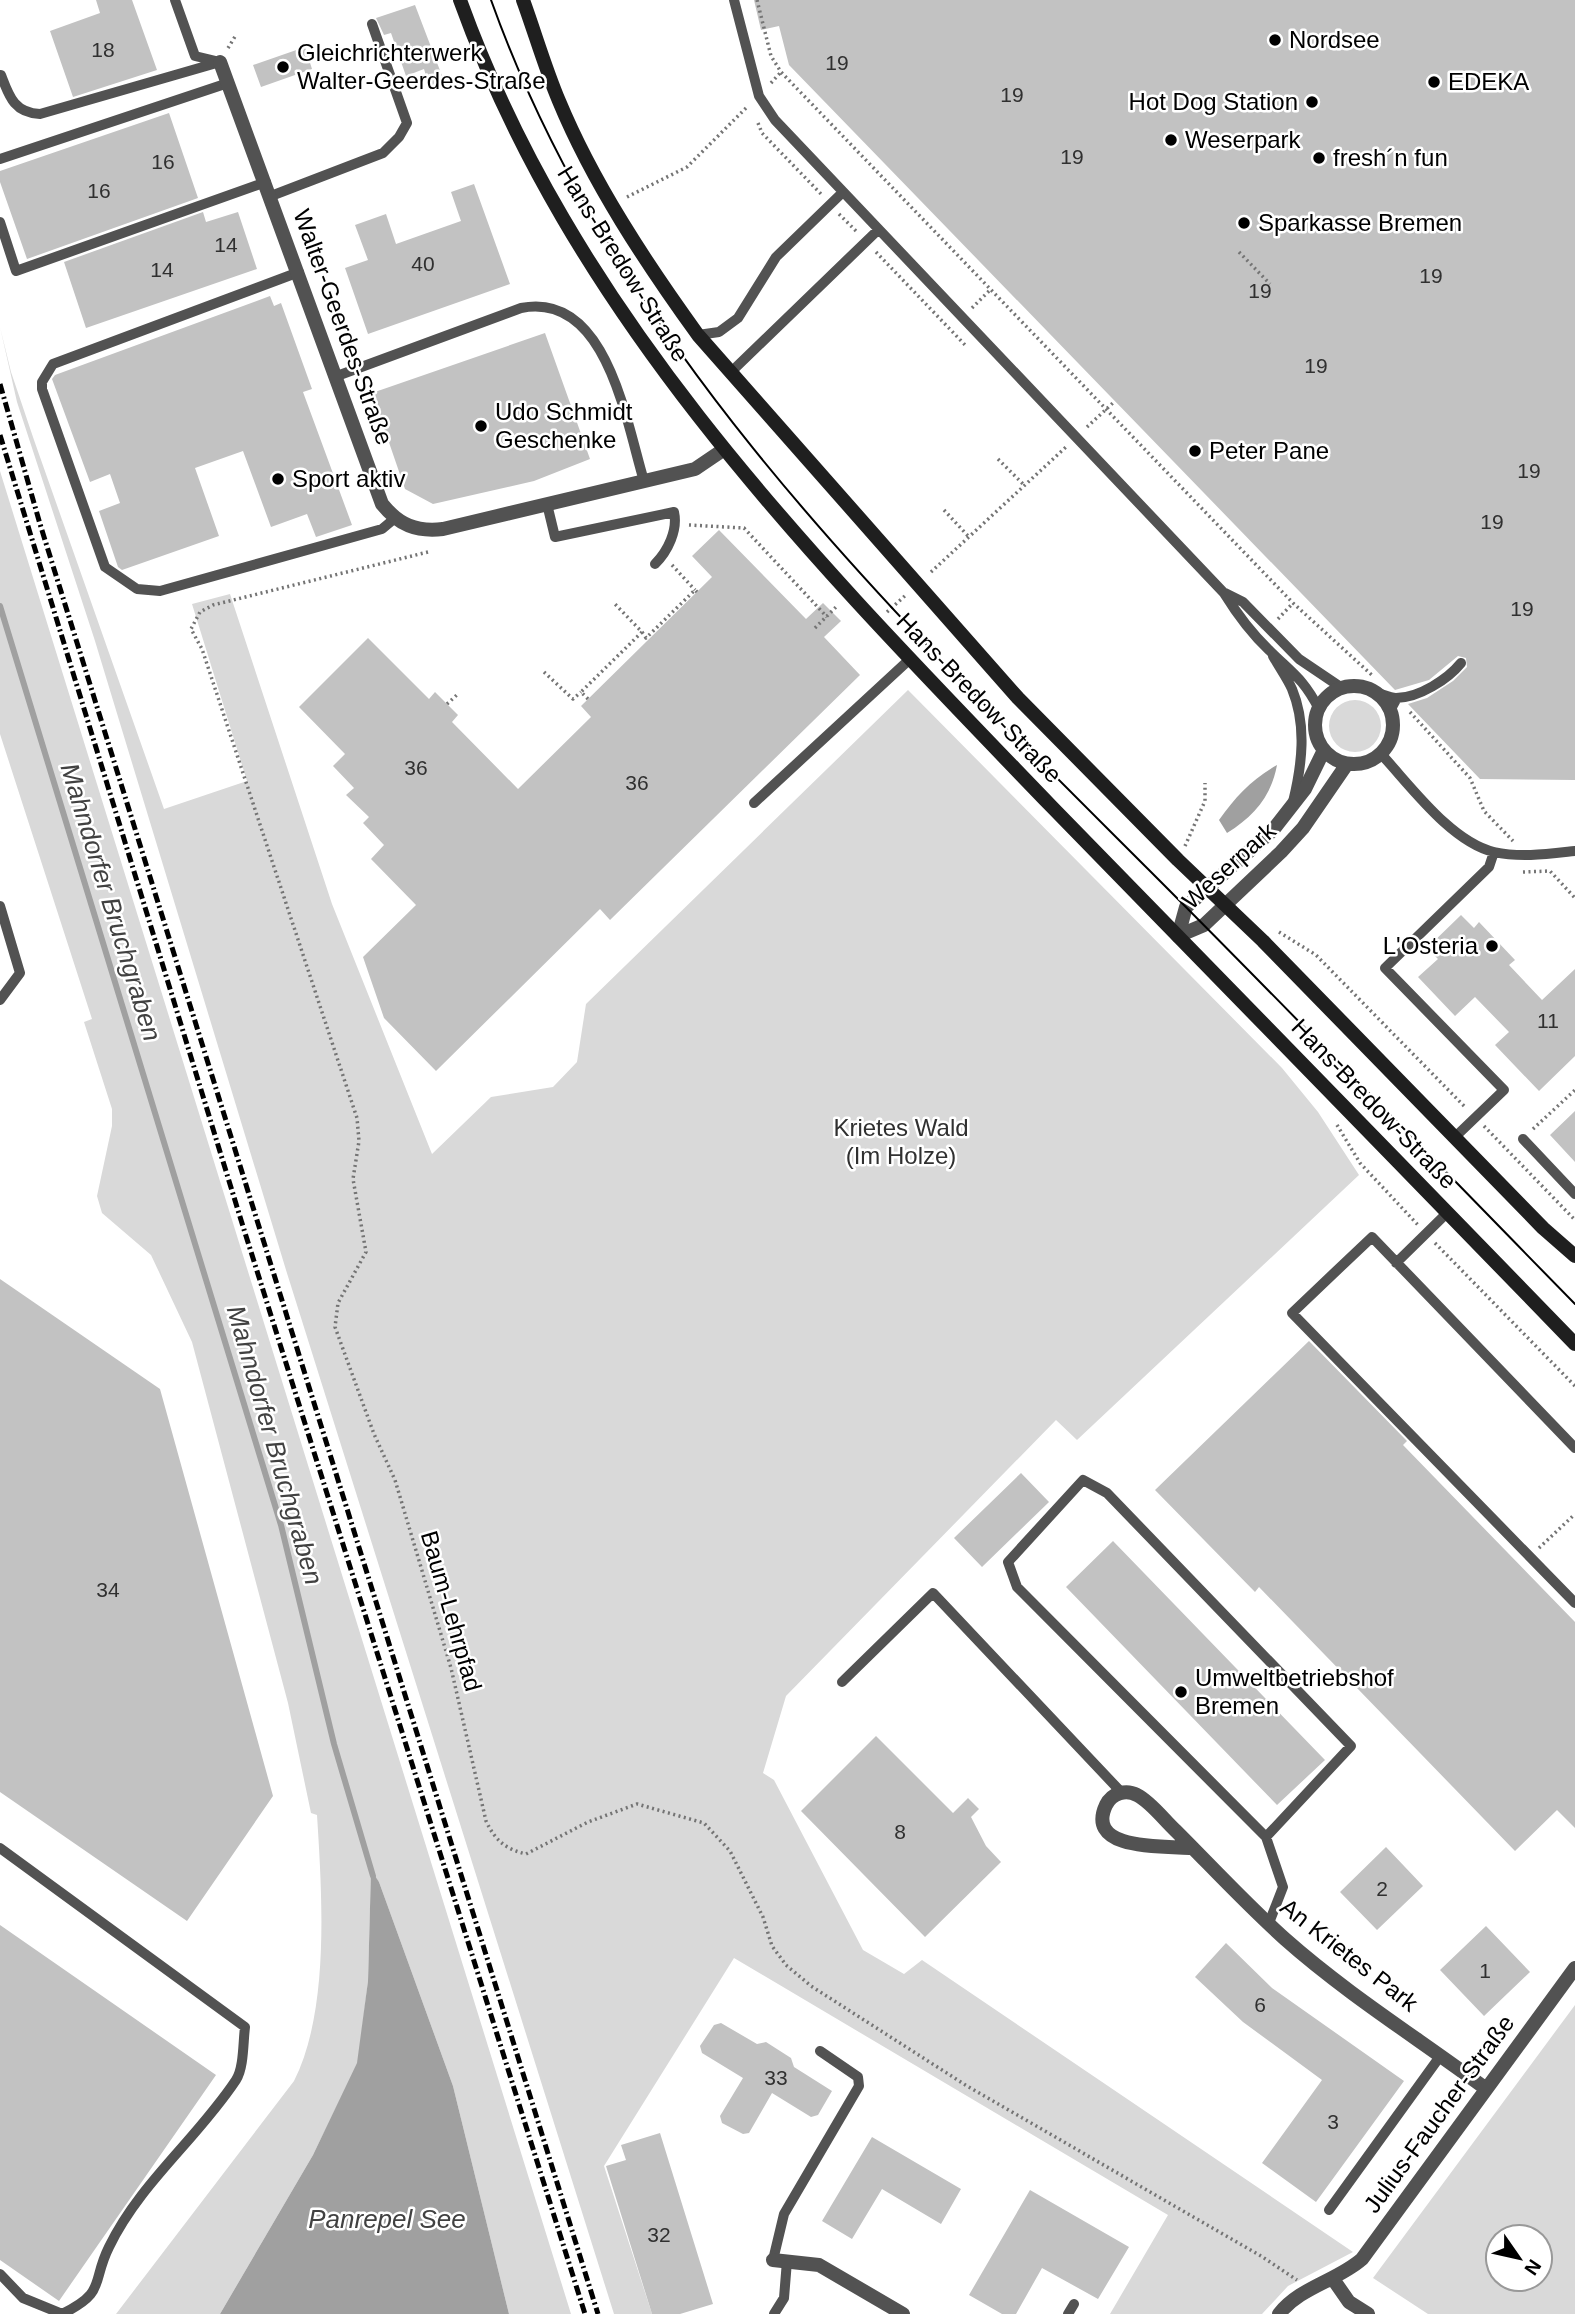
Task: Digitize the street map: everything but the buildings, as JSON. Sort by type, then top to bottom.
[{"type":"main road","name":"Hans-Bredow-Straße","points":[[460,0],[513,122],[583,253],[660,369],[723,450],[875,623],[1575,1344]]},
{"type":"main road","name":"Hans-Bredow-Straße","points":[[523,0],[559,102],[612,203],[653,271],[698,335],[1018,698],[1543,1228],[1575,1256]]},
{"type":"street","name":"Walter-Geerdes-Straße","points":[[220,62],[269,189],[382,503],[394,519]]},
{"type":"street","points":[[394,519],[429,531],[695,470],[723,450]]},
{"type":"street","points":[[1353,686],[1374,692],[1393,704],[1392,734],[1381,754],[1371,761],[1347,764],[1324,750],[1317,737],[1315,723],[1319,709],[1328,696],[1342,688],[1353,686]]},
{"type":"street","name":"Weserpark","points":[[1178,936],[1186,907],[1273,830],[1291,809],[1314,774],[1324,750]]},
{"type":"street","name":"Weserpark","points":[[1178,936],[1204,925],[1303,828],[1347,764]]},
{"type":"street","points":[[1122,1793],[1112,1796],[1103,1818],[1107,1830],[1115,1838],[1127,1844],[1192,1848]]},
{"type":"street","name":"An Krietes Park","points":[[1122,1793],[1139,1795],[1269,1923],[1317,1964],[1485,2088]]},
{"type":"street","name":"Julius-Faucher-Straße","points":[[1279,2314],[1310,2289],[1333,2279],[1362,2259],[1575,1968]]},
{"type":"street","points":[[780,2260],[819,2265],[903,2314]]},
{"type":"street","points":[[1333,2279],[1349,2302],[1368,2314]]},
{"type":"lane","points":[[175,0],[195,56],[220,62]]},
{"type":"lane","points":[[734,0],[759,96],[775,120],[1224,593],[1237,615],[1271,653],[1292,688],[1299,712],[1301,767],[1291,809]]},
{"type":"lane","points":[[0,222],[16,271],[383,153],[399,137],[407,123],[372,24]]},
{"type":"lane","points":[[1,75],[12,103],[29,114],[40,114],[220,62]]},
{"type":"lane","points":[[0,159],[228,83]]},
{"type":"lane","points":[[698,335],[719,332],[738,317],[776,257],[843,192]]},
{"type":"lane","points":[[730,373],[878,230]]},
{"type":"lane","points":[[299,272],[52,364],[46,372],[42,389],[106,567],[137,589],[155,592],[382,529],[394,519]]},
{"type":"lane","points":[[337,376],[521,308],[535,305],[558,310],[587,328],[608,365],[644,481]]},
{"type":"lane","points":[[547,504],[555,537],[674,512],[677,525],[659,560]]},
{"type":"lane","points":[[1224,593],[1243,602],[1298,659],[1342,688]]},
{"type":"lane","points":[[1271,653],[1288,665],[1308,687],[1319,709]]},
{"type":"lane","points":[[754,803],[910,659]]},
{"type":"lane","points":[[1393,704],[1449,678],[1461,663]]},
{"type":"lane","points":[[1381,754],[1449,826],[1476,845],[1494,852],[1536,856],[1575,851]]},
{"type":"lane","points":[[1455,1138],[1504,1090],[1385,968],[1489,867],[1494,852]]},
{"type":"lane","points":[[0,906],[20,973],[0,1000]]},
{"type":"lane","points":[[1522,1139],[1575,1194]]},
{"type":"lane","points":[[1396,1263],[1448,1212]]},
{"type":"lane","points":[[1575,1448],[1372,1237],[1292,1313],[1575,1604]]},
{"type":"lane","points":[[1266,1837],[1351,1746],[1107,1493],[1083,1480],[1008,1562],[1017,1587],[1266,1837],[1283,1887],[1269,1923]]},
{"type":"lane","points":[[842,1682],[933,1593],[1122,1793]]},
{"type":"lane","points":[[0,1849],[245,2027],[238,2077],[152,2178],[108,2248],[96,2289],[84,2303],[62,2314],[23,2298],[0,2274]]},
{"type":"lane","points":[[774,2314],[784,2298],[780,2260],[784,2214],[859,2087],[858,2077],[820,2051]]},
{"type":"lane","points":[[1329,2210],[1441,2055]]},
{"type":"lane","points":[[1068,2314],[1074,2304]]},
{"type":"path","points":[[757,0],[771,56],[782,72],[1293,603],[1470,778],[1484,811],[1513,840],[1513,854]]},
{"type":"path","points":[[612,203],[687,167],[782,72]]},
{"type":"path","points":[[1239,252],[1270,284]]},
{"type":"path","points":[[875,623],[1115,401]]},
{"type":"path","points":[[998,459],[1024,486]]},
{"type":"path","points":[[944,510],[969,537]]},
{"type":"path","points":[[677,525],[744,528],[827,617]]},
{"type":"path","name":"Baum-Lehrpfad","points":[[428,552],[213,605],[200,612],[191,629],[202,649],[357,1118],[359,1141],[352,1179],[366,1252],[338,1303],[335,1327],[374,1434],[395,1480],[451,1668],[486,1821],[494,1837],[510,1850],[526,1854],[588,1822],[637,1804],[704,1823],[716,1833],[730,1852],[763,1917],[772,1946],[786,1965],[811,1986],[967,2086],[1261,2256],[1310,2289]]},
{"type":"path","points":[[614,603],[646,638],[696,591],[659,560]]},
{"type":"path","points":[[815,628],[838,605]]},
{"type":"path","points":[[544,672],[573,699],[642,632]]},
{"type":"path","points":[[581,692],[588,699]]},
{"type":"path","points":[[447,704],[458,693]]},
{"type":"path","points":[[1178,860],[1205,801],[1205,783]]},
{"type":"path","points":[[1550,871],[1575,898]]},
{"type":"path","points":[[1277,931],[1316,955],[1575,1220]]},
{"type":"path","points":[[1522,1139],[1575,1090]]},
{"type":"path","points":[[1333,1119],[1360,1164],[1575,1386]]},
{"type":"path","points":[[1530,1557],[1575,1514]]},
{"type":"green space","name":"Krietes Wald (Im Holze)","points":[[0,327],[11,372],[34,440],[164,809],[247,781],[192,604],[230,594],[332,904],[432,1154],[491,1097],[553,1087],[577,1062],[586,1004],[908,690],[1282,1068],[1318,1112],[1359,1175],[1077,1440],[1056,1420],[786,1696],[763,1773],[774,1780],[863,1950],[904,1974],[922,1960],[1353,2252],[1288,2286],[1262,2314],[1110,2314],[1168,2215],[734,1958],[604,2166],[652,2314],[614,2314],[286,1270],[95,641],[17,402]]},
{"type":"green space","points":[[0,471],[571,2314],[509,2314],[453,2086],[379,1882],[371,1872],[368,1981],[358,2063],[313,2155],[220,2314],[116,2314],[294,2081],[306,2052],[313,2021],[321,1951],[317,1815],[311,1813],[288,1703],[192,1342],[151,1255],[102,1213],[97,1196],[112,1126],[112,1109],[84,1022],[92,1019],[0,734]]},
{"type":"green space","points":[[1355,700],[1374,707],[1381,726],[1374,745],[1355,752],[1336,745],[1329,726],[1336,707]]},
{"type":"green space","points":[[1575,2005],[1575,2314],[1428,2314],[1373,2278]]},
{"type":"water","points":[[1277,765],[1270,787],[1260,805],[1227,833],[1219,820],[1225,811],[1252,782]]},
{"type":"water","name":"Panrepel See","points":[[371,1870],[379,1882],[453,2086],[509,2314],[220,2314],[313,2155],[357,2063],[368,1981]]},
{"type":"waterway","name":"Mahndorfer Bruchgraben","points":[[0,606],[281,1525],[334,1744],[373,1876]]},
{"type":"tram line","points":[[491,0],[545,127],[610,247],[686,361],[770,469],[860,573],[954,674],[1575,1304]]},
{"type":"railway","points":[[0,384],[40,524],[598,2314]]},
{"type":"railway","points":[[0,435],[241,1220],[585,2314]]},
{"type":"place","name":"Nordsee","points":[[1275,40]]},
{"type":"place","name":"Gleichrichterwerk Walter-Geerdes-Straße","points":[[283,67]]},
{"type":"place","name":"EDEKA","points":[[1434,82]]},
{"type":"place","name":"Hot Dog Station","points":[[1312,102]]},
{"type":"place","name":"Weserpark","points":[[1171,140]]},
{"type":"place","name":"fresh´n fun","points":[[1319,158]]},
{"type":"place","name":"Sparkasse Bremen","points":[[1244,223]]},
{"type":"place","name":"Udo Schmidt Geschenke","points":[[481,426]]},
{"type":"place","name":"Peter Pane","points":[[1195,451]]},
{"type":"place","name":"Sport aktiv","points":[[278,479]]},
{"type":"place","name":"L'Osteria","points":[[1492,946]]},
{"type":"place","name":"Umweltbetriebshof Bremen","points":[[1181,1692]]}]
